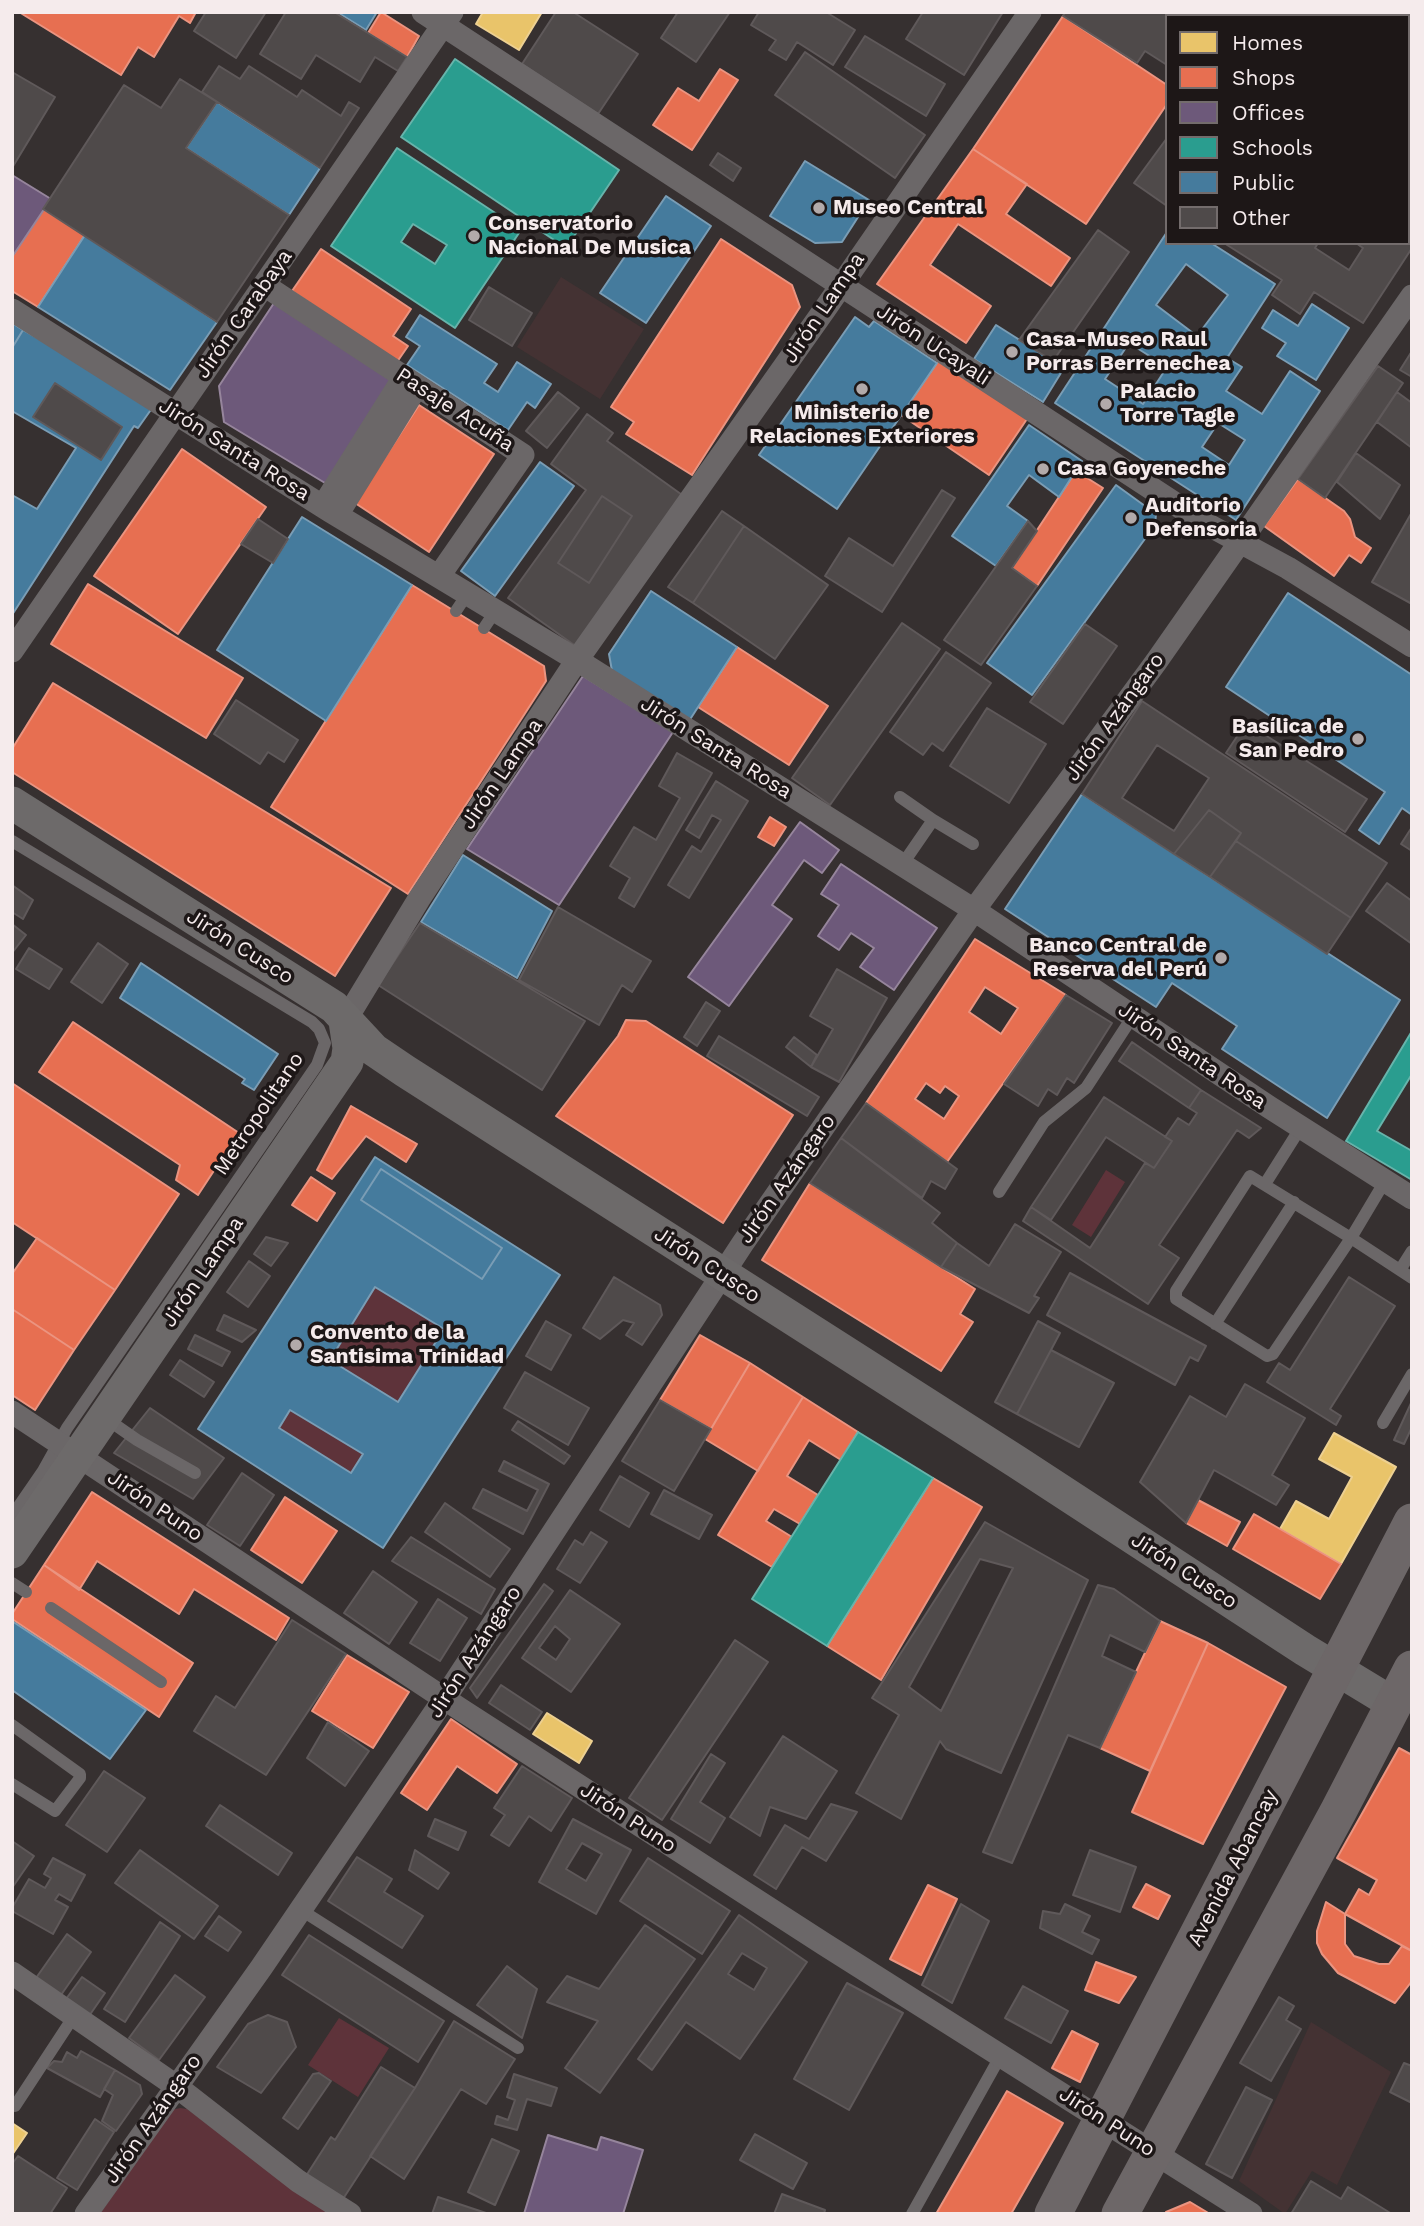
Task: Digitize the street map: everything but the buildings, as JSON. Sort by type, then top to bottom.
[{"type":"main road","name":"Avenida Abancay","points":[[1053,2214],[1412,1522]]},
{"type":"main road","points":[[1120,2214],[1403,1709],[1412,1669]]},
{"type":"street","name":"Jirón Ucayali","points":[[423,12],[448,19],[840,284],[1203,522],[1288,568],[1412,646]]},
{"type":"street","name":"Jirón Lampa","points":[[12,1552],[69,1449],[104,1417],[347,1062],[349,1048],[345,1021],[470,810],[1030,12]]},
{"type":"street","name":"Jirón Carabaya","points":[[12,651],[448,19]]},
{"type":"street","name":"Pasaje Acuña","points":[[264,285],[523,455],[439,576]]},
{"type":"street","name":"Jirón Azángaro","points":[[86,2214],[301,1910],[444,1699],[722,1275],[974,910],[1156,662],[1412,296]]},
{"type":"street","name":"Jirón Santa Rosa","points":[[12,310],[330,511],[439,576],[462,602],[490,619],[577,660],[974,910],[1412,1198]]},
{"type":"street","points":[[330,511],[410,381]]},
{"type":"street","name":"Jirón Cusco","points":[[12,803],[334,1007],[374,1050],[405,1071],[1006,1455],[1335,1670],[1403,1709]]},
{"type":"street","name":"Jirón Puno","points":[[12,1412],[444,1699],[824,1944],[1251,2214]]},
{"type":"street","points":[[12,1973],[176,2086],[298,2181],[350,2214]]},
{"type":"lane","points":[[330,511],[392,410]]},
{"type":"lane","points":[[900,797],[973,844]]},
{"type":"lane","points":[[902,865],[933,820]]},
{"type":"lane","name":"Metropolitano","points":[[12,841],[312,1022],[319,1029],[325,1043],[317,1065],[67,1428],[69,1449],[12,1516]]},
{"type":"lane","points":[[999,1192],[1044,1122],[1086,1088],[1133,1016]]},
{"type":"lane","points":[[1265,1184],[1301,1127]]},
{"type":"lane","points":[[1385,1181],[1351,1238],[1270,1356],[1176,1299],[1176,1291],[1250,1176],[1294,1202],[1351,1238],[1412,1278]]},
{"type":"lane","points":[[1215,1324],[1294,1202]]},
{"type":"lane","points":[[1400,1270],[1412,1251]]},
{"type":"lane","points":[[1383,1423],[1412,1374]]},
{"type":"lane","points":[[104,1417],[137,1440],[195,1473]]},
{"type":"lane","points":[[12,1583],[26,1592]]},
{"type":"lane","points":[[51,1608],[161,1682]]},
{"type":"lane","points":[[12,1726],[80,1774],[80,1778],[55,1811],[12,1784]]},
{"type":"lane","points":[[301,1910],[518,2048]]},
{"type":"lane","points":[[15,2106],[74,2015]]},
{"type":"lane","points":[[912,2214],[1001,2055]]},
{"type":"shaded area","points":[[561,277],[644,329],[600,399],[517,347]]},
{"type":"shaded area","points":[[1106,1170],[1125,1182],[1091,1237],[1072,1225]]},
{"type":"shaded area","points":[[375,1287],[444,1329],[398,1402],[330,1360]]},
{"type":"shaded area","points":[[290,1410],[363,1454],[351,1473],[279,1428]]},
{"type":"shaded area","points":[[339,2018],[389,2048],[358,2097],[308,2065]]},
{"type":"shaded area","points":[[1311,2022],[1391,2072],[1337,2185],[1312,2171],[1285,2214],[1239,2181]]},
{"type":"shaded area","points":[[187,2109],[329,2214],[100,2214],[172,2110]]},
{"type":"place","name":"Museo Central","points":[[819,208]]},
{"type":"place","name":"Conservatorio Nacional De Musica","points":[[474,236]]},
{"type":"place","name":"Casa-Museo Raul Porras Berrenechea","points":[[1012,352]]},
{"type":"place","name":"Ministerio de Relaciones Exteriores","points":[[862,389]]},
{"type":"place","name":"Palacio Torre Tagle","points":[[1106,404]]},
{"type":"place","name":"Casa Goyeneche","points":[[1043,469]]},
{"type":"place","name":"Auditorio Defensoria","points":[[1131,518]]},
{"type":"place","name":"Basílica de San Pedro","points":[[1358,739]]},
{"type":"place","name":"Banco Central de Reserva del Perú","points":[[1221,958]]},
{"type":"place","name":"Convento de la Santisima Trinidad","points":[[296,1345]]}]
